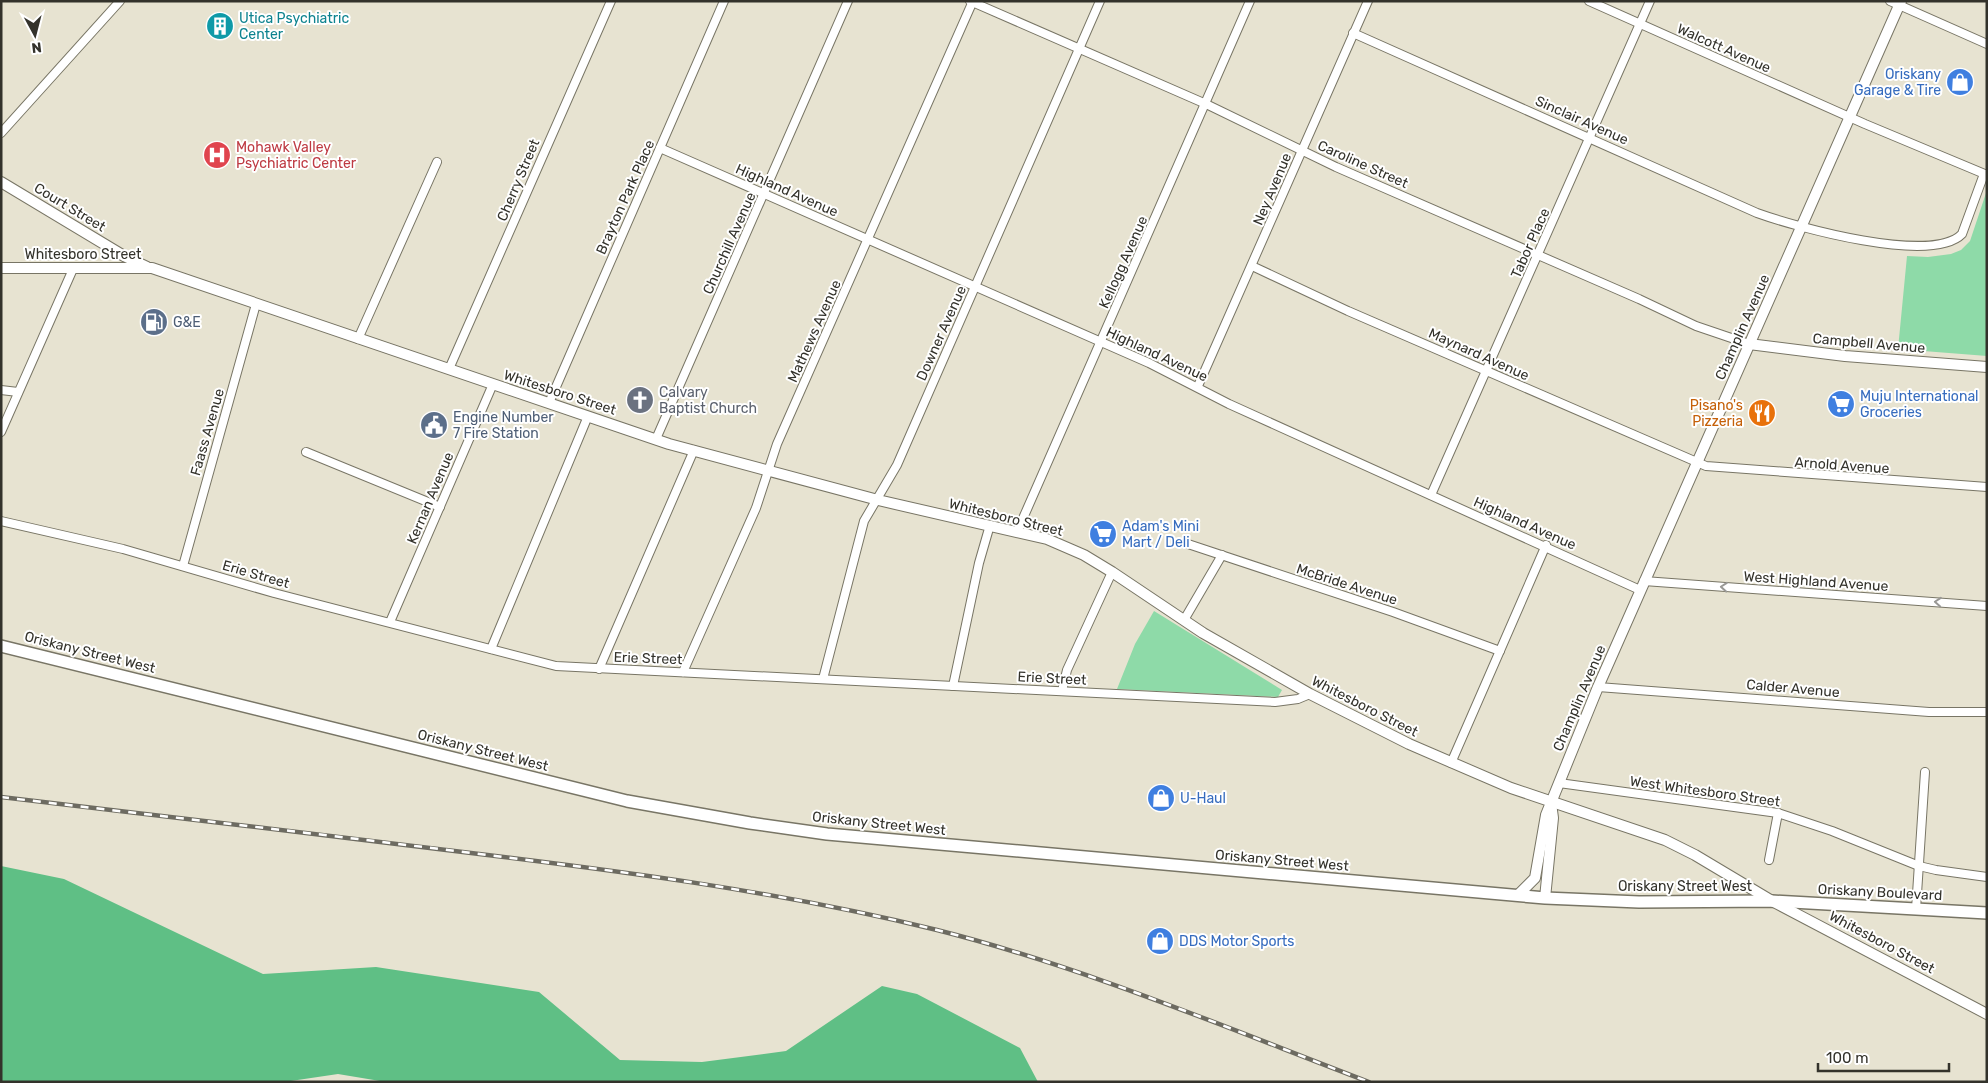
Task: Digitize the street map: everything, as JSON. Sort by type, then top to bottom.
[{"type":"main road","name":"Oriskany Street West","points":[[1,646],[627,801],[750,824],[846,836],[1545,898],[1639,902],[1772,901]]},
{"type":"main road","name":"Oriskany Boulevard","points":[[1772,901],[1987,913]]},
{"type":"street","points":[[1,133],[120,1]]},
{"type":"street","name":"Cherry Street","points":[[449,369],[611,1]]},
{"type":"street","name":"Brayton Park Place","points":[[549,402],[724,1]]},
{"type":"street","name":"Churchill Avenue","points":[[656,439],[848,1]]},
{"type":"street","name":"Downer Avenue","points":[[823,679],[851,564],[864,521],[897,466],[1100,1]]},
{"type":"street","name":"Kellogg Avenue","points":[[1017,532],[1250,1]]},
{"type":"street","name":"Ney Avenue","points":[[1198,386],[1368,1]]},
{"type":"street","name":"Walcott Avenue","points":[[1589,1],[1849,118],[1985,174]]},
{"type":"street","name":"Tabor Place","points":[[1431,495],[1650,1]]},
{"type":"street","name":"Caroline Street","points":[[972,2],[1206,104],[1336,167],[1639,299],[1696,326],[1748,344]]},
{"type":"street","name":"Mathews Avenue","points":[[683,672],[756,508],[777,444],[972,2]]},
{"type":"street","points":[[1897,2],[1987,44]]},
{"type":"street","name":"Champlin Avenue","points":[[1518,895],[1536,878],[1546,815],[1598,687],[1849,118],[1897,2]]},
{"type":"street","name":"Sinclair Avenue","points":[[1353,33],[1757,213],[1801,227],[1888,244],[1944,244],[1956,240],[1962,234],[1985,174]]},
{"type":"street","name":"Highland Avenue","points":[[660,148],[1101,341],[1198,386],[1229,404],[1431,495],[1642,585]]},
{"type":"street","points":[[358,339],[437,162]]},
{"type":"street","name":"Court Street","points":[[1,182],[124,256],[152,268]]},
{"type":"street","name":"Maynard Avenue","points":[[1252,266],[1348,311],[1697,463]]},
{"type":"street","name":"Whitesboro Street","points":[[1,268],[152,268],[656,439],[878,500],[990,525],[1063,545],[1112,572],[1184,620],[1261,667],[1310,694],[1451,762],[1551,802],[1665,840],[1694,854],[1772,901],[1987,1014]]},
{"type":"street","points":[[1,432],[73,269]]},
{"type":"street","name":"Faass Avenue","points":[[183,566],[256,304]]},
{"type":"street","name":"Campbell Avenue","points":[[1748,344],[1836,355],[1987,367]]},
{"type":"street","name":"Kernan Avenue","points":[[390,622],[493,384]]},
{"type":"street","points":[[1,390],[18,392]]},
{"type":"street","points":[[491,649],[588,416]]},
{"type":"street","points":[[599,669],[694,450]]},
{"type":"street","points":[[306,452],[440,507]]},
{"type":"street","name":"Arnold Avenue","points":[[1697,463],[1720,468],[1987,488]]},
{"type":"street","name":"Erie Street","points":[[1,521],[183,566],[274,593],[556,666],[1275,702],[1298,699],[1310,694]]},
{"type":"street","points":[[953,686],[979,562],[990,525]]},
{"type":"street","name":"McBride Avenue","points":[[1185,543],[1393,612],[1500,651]]},
{"type":"street","points":[[1451,762],[1546,545]]},
{"type":"street","points":[[1184,620],[1222,555]]},
{"type":"street","points":[[1062,691],[1067,670],[1112,572]]},
{"type":"street","name":"West Highland Avenue","points":[[1642,585],[1987,606]]},
{"type":"street","name":"Calder Avenue","points":[[1598,687],[1929,712],[1987,712]]},
{"type":"street","points":[[1916,909],[1924,772]]},
{"type":"street","name":"West Whitesboro Street","points":[[1559,783],[1778,813],[1832,831],[1919,866],[1987,877]]},
{"type":"street","name":"Champlin Avenue","points":[[1545,898],[1553,818],[1551,802]]},
{"type":"street","points":[[1769,860],[1778,813]]},
{"type":"green space","points":[[1987,190],[1987,356],[1898,349],[1907,256],[1928,257],[1951,254],[1961,250],[1970,241]]},
{"type":"green space","points":[[1154,611],[1282,690],[1278,697],[1117,689],[1135,644]]},
{"type":"green space","points":[[1,866],[64,879],[263,974],[376,967],[539,992],[620,1060],[702,1062],[786,1051],[882,986],[917,994],[1020,1048],[1038,1082],[386,1082],[338,1074],[284,1082],[1,1082]]},
{"type":"railway","points":[[1,797],[353,838],[588,868],[705,884],[879,917],[992,945],[1101,980],[1369,1082]]},
{"type":"place","name":"Utica Psychiatric Center","points":[[220,26]]},
{"type":"place","name":"Oriskany Garage & Tire","points":[[1960,82]]},
{"type":"place","name":"Mohawk Valley Psychiatric Center","points":[[217,155]]},
{"type":"place","name":"G&E","points":[[154,322]]},
{"type":"place","name":"Calvary Baptist Church","points":[[640,400]]},
{"type":"place","name":"Muju International Groceries","points":[[1841,404]]},
{"type":"place","name":"Pisano's Pizzeria","points":[[1762,413]]},
{"type":"place","name":"Engine Number 7 Fire Station","points":[[434,425]]},
{"type":"place","name":"Adam's Mini Mart / Deli","points":[[1103,534]]},
{"type":"place","name":"U-Haul","points":[[1161,798]]},
{"type":"place","name":"DDS Motor Sports","points":[[1160,941]]}]
